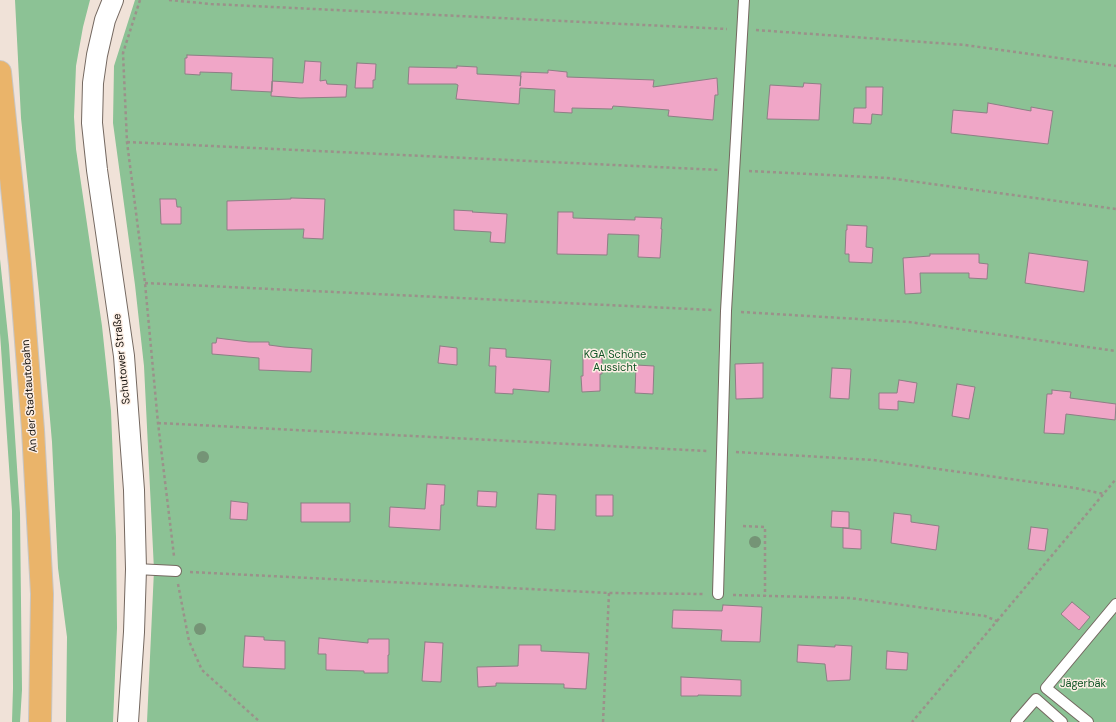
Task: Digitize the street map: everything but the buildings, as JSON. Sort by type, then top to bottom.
[{"type":"highway","name":"An der Stadtautobahn","points":[[0,72],[20,265],[33,430],[42,594],[40,722]]},
{"type":"street","name":"Schutower Straße","points":[[112,0],[105,20],[97,55],[93,83],[92,123],[97,170],[124,356],[134,490],[136,568],[134,632],[128,722]]},
{"type":"lane","points":[[718,594],[726,311],[744,0]]},
{"type":"lane","points":[[136,568],[176,571]]},
{"type":"lane","points":[[1088,722],[1046,688],[1116,604]]},
{"type":"lane","points":[[1016,722],[1036,698],[1062,722]]},
{"type":"path","points":[[140,0],[123,53],[127,142],[145,283],[158,423],[176,571],[189,641],[202,670],[260,722]]},
{"type":"path","points":[[169,0],[212,4],[742,29],[965,44],[1116,66]]},
{"type":"path","points":[[127,142],[888,178],[1116,209]]},
{"type":"path","points":[[145,283],[726,311],[909,322],[1116,351]]},
{"type":"path","points":[[158,423],[873,460],[1075,488],[1104,494]]},
{"type":"path","points":[[912,722],[1116,479]]},
{"type":"path","points":[[743,526],[765,527],[765,596]]},
{"type":"path","points":[[176,571],[609,593],[718,594],[850,598],[985,616],[997,621]]},
{"type":"path","points":[[603,722],[609,593]]},
{"type":"green space","points":[[15,0],[90,0],[83,27],[76,66],[74,117],[76,149],[102,326],[111,411],[116,537],[117,628],[113,722],[66,722],[67,637],[58,568],[52,442],[39,293],[21,118]]},
{"type":"green space","name":"KGA Schöne Aussicht","points":[[135,0],[1116,0],[1116,722],[147,722],[154,570],[144,366],[135,285],[113,123],[114,66]]},
{"type":"green space","points":[[0,259],[9,345],[20,513],[22,690],[20,722],[12,722],[12,511],[0,333]]},
{"type":"park label","name":"Jägerbäk","points":[[1083,684]]}]
